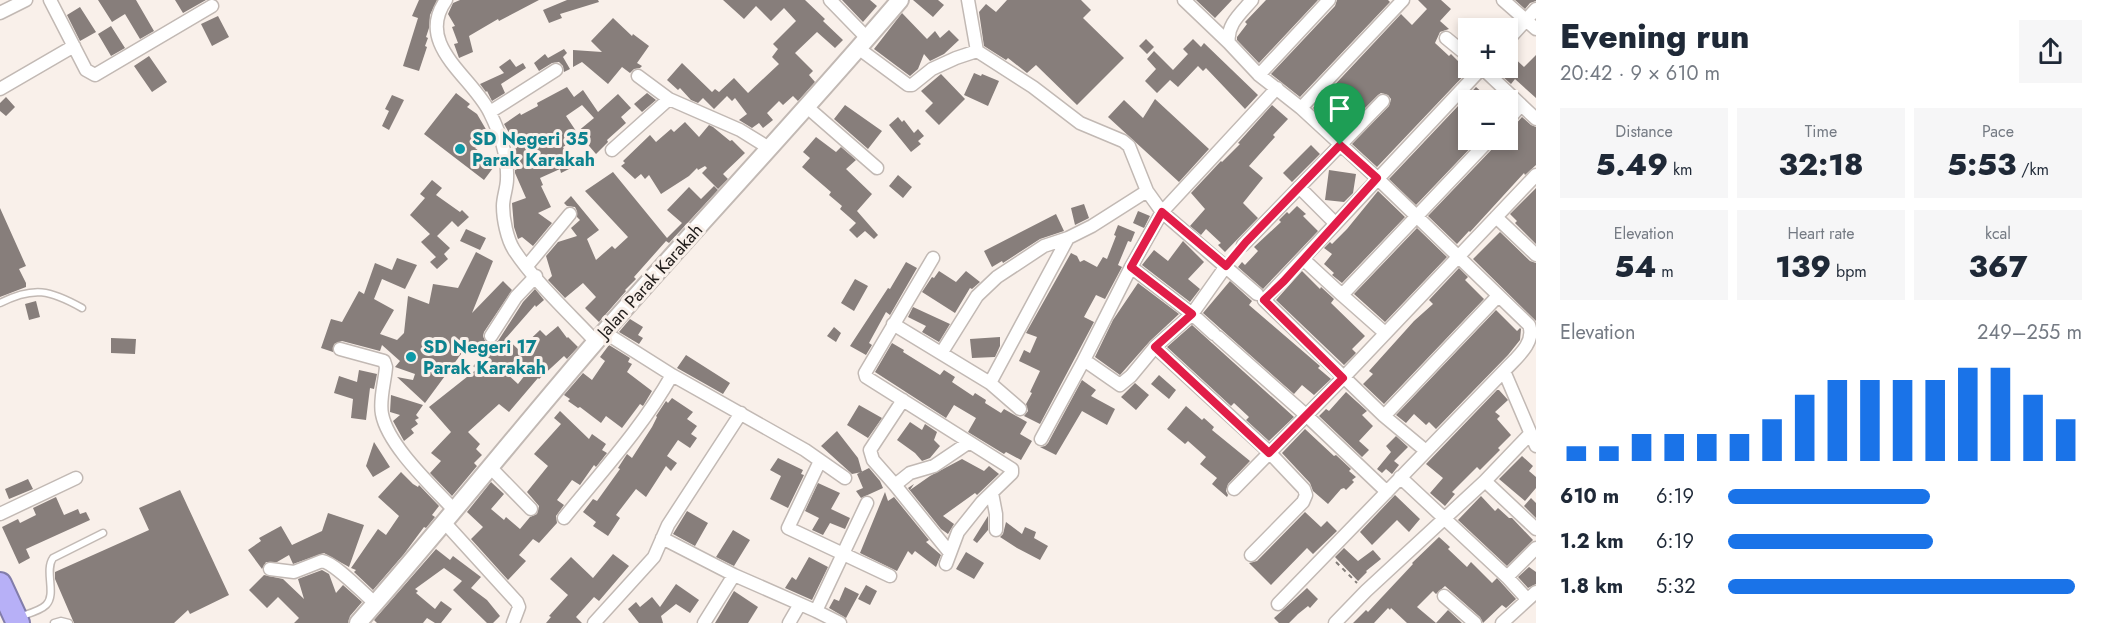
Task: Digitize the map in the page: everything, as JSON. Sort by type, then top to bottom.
[{"type":"highway","points":[[0,584],[17,621]]},
{"type":"street","points":[[0,13],[26,0]]},
{"type":"street","points":[[50,0],[86,70],[91,75],[97,74],[212,6]]},
{"type":"street","points":[[446,0],[441,8],[438,22],[438,40],[490,112],[503,149],[507,178],[502,206],[506,228],[514,249],[532,271],[600,337],[741,413],[805,450],[845,478]]},
{"type":"street","points":[[830,0],[863,43],[908,85],[912,85],[932,69],[977,51]]},
{"type":"street","name":"Jalan Parak Karakah","points":[[358,623],[600,337],[900,0]]},
{"type":"street","points":[[968,0],[977,51],[1033,87],[1080,123],[1123,141],[1129,146],[1147,191],[1162,212],[1257,294]]},
{"type":"street","points":[[1184,0],[1259,75],[1301,108],[1377,178],[1535,333],[1533,340],[1504,371],[1278,604]]},
{"type":"street","points":[[1229,43],[1230,26],[1252,0]]},
{"type":"street","points":[[1259,75],[1329,0]]},
{"type":"street","points":[[1301,108],[1403,0]]},
{"type":"street","points":[[1503,0],[1536,29]]},
{"type":"street","points":[[1518,29],[1536,9]]},
{"type":"street","points":[[1446,38],[1458,48]]},
{"type":"street","points":[[1,86],[74,46]]},
{"type":"street","points":[[490,112],[556,70]]},
{"type":"street","points":[[638,76],[669,99],[740,130],[769,148]]},
{"type":"street","points":[[1426,451],[1343,378],[1264,300],[1472,78]]},
{"type":"street","points":[[1493,78],[1536,119]]},
{"type":"street","points":[[1041,439],[1162,212],[1277,88]]},
{"type":"street","points":[[612,150],[669,99]]},
{"type":"street","points":[[1243,245],[1383,100]]},
{"type":"street","points":[[1518,108],[1521,105]]},
{"type":"street","points":[[807,107],[877,168]]},
{"type":"street","points":[[1342,295],[1479,150]]},
{"type":"street","points":[[1234,489],[1535,179]]},
{"type":"street","points":[[1299,188],[1335,223]]},
{"type":"street","points":[[942,352],[977,296],[996,277],[1044,246],[1068,238],[1147,191]]},
{"type":"street","points":[[491,336],[570,214]]},
{"type":"street","points":[[1497,217],[1536,255]]},
{"type":"street","points":[[990,383],[1068,238]]},
{"type":"street","points":[[903,400],[870,450],[873,460],[895,485],[948,559],[958,532],[977,508],[1012,473],[1012,469],[968,443],[903,400],[866,376],[865,373],[933,258]]},
{"type":"street","points":[[1303,260],[1386,333]]},
{"type":"street","points":[[1084,360],[1120,385],[1155,347],[1192,314],[1226,266]]},
{"type":"street","points":[[1131,267],[1192,314],[1387,492]]},
{"type":"street","points":[[1384,416],[1498,296]]},
{"type":"street","points":[[893,324],[990,383],[1020,409]]},
{"type":"street","points":[[1155,347],[1269,453],[1304,489],[1306,495],[1303,502],[1251,555]]},
{"type":"street","points":[[340,349],[384,362],[386,367],[381,412],[387,430],[450,517],[517,602],[519,607],[513,623]]},
{"type":"street","points":[[1504,371],[1536,446]]},
{"type":"street","points":[[564,518],[621,451],[672,375]]},
{"type":"street","points":[[594,623],[650,562],[668,525],[741,413]]},
{"type":"street","points":[[1335,623],[1366,591],[1485,482],[1530,434]]},
{"type":"street","points":[[895,485],[910,473],[936,465],[968,443]]},
{"type":"street","points":[[820,461],[788,528],[890,576]]},
{"type":"street","points":[[491,468],[531,509]]},
{"type":"street","points":[[1400,477],[1507,577],[1532,596],[1502,623]]},
{"type":"street","points":[[0,514],[76,478]]},
{"type":"street","points":[[1485,482],[1536,529]]},
{"type":"street","points":[[992,493],[996,530]]},
{"type":"street","points":[[816,610],[867,503]]},
{"type":"street","points":[[662,538],[734,575],[816,610],[840,623]]},
{"type":"street","points":[[1507,577],[1536,548]]},
{"type":"street","points":[[270,569],[294,572],[322,561],[327,562],[375,603]]},
{"type":"street","points":[[704,623],[734,575]]},
{"type":"street","points":[[1444,596],[1475,623]]},
{"type":"street","points":[[789,623],[800,604]]},
{"type":"lane","points":[[0,303],[34,291],[59,295],[82,308]]},
{"type":"lane","points":[[17,621],[48,603],[50,596],[49,564],[53,558],[103,532]]},
{"type":"lane","points":[[54,623],[61,621],[69,623]]},
{"type":"path","points":[[1326,552],[1366,591]]},
{"type":"building","points":[[98,0],[136,0],[154,31],[140,39],[125,14],[112,22]]},
{"type":"building","points":[[175,0],[206,0],[183,13]]},
{"type":"building","points":[[419,0],[437,0],[430,15],[425,46],[427,47],[419,71],[403,66],[418,18],[412,16]]},
{"type":"building","points":[[460,0],[539,0],[499,21],[498,19],[469,36],[473,52],[459,58],[454,44],[458,43],[452,27],[455,26],[448,14],[453,3]]},
{"type":"building","points":[[567,0],[598,0],[599,2],[560,14],[562,18],[549,23],[543,10]]},
{"type":"building","points":[[723,0],[805,0],[843,40],[835,48],[817,32],[795,53],[813,71],[809,75],[815,82],[798,101],[793,96],[783,105],[779,101],[767,113],[773,120],[763,128],[759,123],[752,128],[739,120],[747,114],[735,98],[732,101],[727,96],[714,109],[703,98],[698,103],[691,100],[680,88],[678,90],[667,80],[682,63],[712,92],[715,89],[719,92],[734,78],[748,93],[779,64],[772,57],[778,49],[773,44],[796,21],[784,8],[771,21],[756,6],[744,19]]},
{"type":"building","points":[[842,0],[870,0],[877,6],[863,22]]},
{"type":"building","points":[[913,0],[938,0],[944,5],[933,17]]},
{"type":"building","points":[[1007,0],[1081,0],[1091,10],[1083,18],[1124,58],[1077,105],[1036,65],[1027,73],[1008,58],[1006,60],[984,46],[979,12],[986,4],[996,12]]},
{"type":"building","points":[[1196,0],[1232,0],[1215,18]]},
{"type":"building","points":[[1266,0],[1318,0],[1259,63],[1237,40],[1237,37],[1247,24],[1245,22]]},
{"type":"building","points":[[1337,0],[1388,0],[1390,2],[1300,97],[1271,74],[1335,6]]},
{"type":"building","points":[[1418,0],[1441,0],[1451,9],[1440,21],[1449,29],[1440,32],[1435,43],[1458,61],[1458,78],[1461,78],[1377,167],[1352,144],[1389,106],[1391,99],[1388,95],[1381,93],[1378,95],[1340,133],[1313,108],[1401,14],[1412,25],[1427,9]]},
{"type":"building","points":[[1515,0],[1536,1],[1530,3],[1525,9]]},
{"type":"building","points":[[80,7],[96,32],[80,41],[67,15]]},
{"type":"building","points":[[902,13],[927,39],[935,31],[940,38],[949,30],[959,40],[944,54],[930,61],[924,54],[918,69],[910,76],[874,49]]},
{"type":"building","points":[[218,16],[229,37],[212,46],[201,24]]},
{"type":"building","points":[[613,18],[632,36],[633,34],[649,46],[637,63],[642,66],[640,68],[630,73],[622,67],[608,84],[582,62],[573,67],[573,50],[602,52],[591,41]]},
{"type":"building","points":[[111,26],[125,48],[111,56],[98,34]]},
{"type":"building","points":[[1146,39],[1154,47],[1147,54],[1139,46]]},
{"type":"building","points":[[1193,39],[1201,47],[1204,43],[1258,95],[1245,109],[1206,68],[1203,71],[1198,66],[1178,87],[1170,80],[1157,93],[1145,81],[1156,69],[1147,59],[1154,51],[1173,70],[1188,54],[1183,49]]},
{"type":"building","points":[[564,49],[567,53],[563,57],[570,69],[564,72],[559,62],[552,63],[539,71],[534,63],[545,54],[548,58]]},
{"type":"building","points":[[1536,55],[1536,98],[1515,79],[1511,84],[1504,78],[1518,78],[1518,61],[1524,67]]},
{"type":"building","points":[[149,56],[167,82],[152,92],[134,66]]},
{"type":"building","points":[[510,59],[516,67],[523,63],[526,68],[501,84],[505,93],[492,101],[480,84],[504,73],[499,67]]},
{"type":"building","points":[[974,73],[999,81],[988,106],[964,95]]},
{"type":"building","points":[[941,74],[965,99],[939,125],[925,111],[933,103],[921,91]]},
{"type":"building","points":[[567,87],[574,97],[583,90],[598,112],[618,94],[631,108],[621,117],[626,123],[607,140],[608,142],[596,154],[577,132],[594,118],[582,105],[566,116],[580,137],[563,147],[573,167],[561,173],[560,169],[540,178],[543,185],[541,186],[551,207],[538,213],[552,223],[533,246],[522,237],[518,239],[514,227],[512,203],[526,198],[515,173],[515,170],[522,167],[513,156],[512,148],[516,145],[504,124]]},
{"type":"building","name":"SD Negeri 35 Parak Karakah","points":[[456,93],[470,104],[467,107],[477,114],[491,138],[475,148],[496,164],[484,180],[424,134]]},
{"type":"building","points":[[647,93],[656,100],[642,112],[634,104]]},
{"type":"building","points":[[392,95],[404,100],[389,130],[382,126],[389,111],[385,109]]},
{"type":"building","points":[[6,97],[15,107],[6,116],[0,111],[0,103]]},
{"type":"building","points":[[1155,99],[1209,149],[1179,182],[1108,117],[1124,100],[1143,118]]},
{"type":"building","points":[[845,105],[882,131],[868,149],[834,119]]},
{"type":"building","points":[[1272,105],[1288,119],[1249,166],[1263,178],[1243,203],[1258,218],[1225,252],[1218,245],[1221,243],[1206,229],[1201,235],[1190,226],[1205,209],[1191,193],[1240,144],[1238,143]]},
{"type":"building","points":[[1458,106],[1458,150],[1468,150],[1416,205],[1389,179]]},
{"type":"building","points":[[898,117],[902,122],[904,120],[914,133],[918,129],[924,136],[918,141],[921,144],[911,152],[889,125]]},
{"type":"building","points":[[1522,117],[1536,127],[1536,165],[1525,175],[1524,173],[1457,244],[1428,216],[1491,150],[1518,150],[1518,122]]},
{"type":"building","points":[[685,122],[699,137],[709,125],[713,127],[730,141],[732,140],[745,153],[723,174],[728,179],[718,189],[702,173],[707,168],[705,166],[698,170],[697,168],[689,176],[661,194],[649,175],[645,179],[641,174],[635,179],[621,166],[625,163],[623,161],[650,135],[656,142],[671,129],[674,132]]},
{"type":"building","points":[[816,137],[836,152],[841,147],[856,160],[846,169],[872,194],[857,211],[878,235],[874,239],[865,231],[857,238],[849,230],[856,223],[840,209],[842,206],[829,195],[831,192],[802,167],[810,158],[803,152]]},
{"type":"building","points":[[1311,145],[1320,154],[1292,182],[1283,173]]},
{"type":"building","points":[[1329,170],[1356,174],[1353,193],[1344,202],[1325,200]]},
{"type":"building","points":[[613,172],[667,238],[682,223],[667,210],[689,187],[701,199],[714,186],[718,190],[669,243],[666,241],[599,322],[585,308],[596,297],[583,283],[565,298],[548,280],[552,276],[546,256],[558,242],[577,236],[571,228],[580,220],[577,217],[577,211],[575,207],[564,203],[571,196],[599,230],[587,239],[596,260],[612,246],[615,249],[628,237],[585,191]]},
{"type":"building","points":[[898,175],[912,187],[903,198],[889,186]]},
{"type":"building","points":[[432,180],[442,188],[436,195],[460,212],[462,210],[469,217],[458,227],[452,221],[437,236],[450,248],[444,254],[448,259],[437,269],[430,262],[436,257],[421,242],[430,234],[410,215],[425,198],[420,194]]},
{"type":"building","points":[[1536,188],[1536,244],[1515,223],[1517,221],[1510,214]]},
{"type":"building","points":[[1378,191],[1405,217],[1342,283],[1324,264],[1332,254],[1324,248],[1330,242],[1332,244],[1347,229]]},
{"type":"building","points":[[1084,204],[1089,218],[1075,225],[1071,208]]},
{"type":"building","points":[[1297,206],[1306,214],[1303,216],[1318,231],[1263,289],[1238,267],[1242,262],[1245,265],[1258,251],[1254,247],[1281,222],[1279,220],[1287,212],[1289,214]]},
{"type":"building","points":[[0,208],[26,266],[19,269],[26,287],[0,297]]},
{"type":"building","points":[[1138,211],[1150,216],[1144,228],[1133,223]]},
{"type":"building","points":[[1056,214],[1064,231],[1040,239],[1003,263],[1002,261],[992,267],[984,251]]},
{"type":"building","points":[[1118,225],[1135,232],[1131,242],[1128,241],[1118,265],[1122,267],[1105,299],[1096,295],[1084,317],[1094,322],[1040,424],[1024,416],[1028,411],[1026,404],[1032,393],[1030,392],[1040,371],[1019,361],[1024,350],[1030,353],[1037,337],[1026,333],[1071,253],[1077,256],[1080,262],[1084,260],[1097,267],[1103,257],[1107,259]]},
{"type":"building","points":[[1417,228],[1447,257],[1385,322],[1354,294]]},
{"type":"building","points":[[466,229],[486,238],[480,250],[460,241]]},
{"type":"building","points":[[1500,232],[1530,261],[1536,263],[1536,321],[1473,259]]},
{"type":"building","points":[[1183,241],[1204,262],[1188,279],[1200,289],[1190,302],[1142,265],[1154,250],[1168,261]]},
{"type":"building","points":[[476,252],[493,261],[472,313],[503,281],[512,290],[484,332],[486,343],[491,344],[498,341],[523,302],[535,289],[544,300],[536,307],[535,305],[506,338],[519,350],[540,330],[546,336],[558,326],[578,347],[567,359],[564,356],[538,378],[509,412],[499,404],[468,432],[480,444],[476,449],[482,455],[474,463],[477,466],[452,496],[430,473],[441,461],[431,453],[451,432],[429,407],[477,369],[473,366],[482,357],[467,346],[425,403],[397,377],[413,380],[415,374],[395,367],[400,361],[382,345],[380,351],[342,341],[334,344],[333,352],[321,348],[331,319],[342,322],[359,291],[364,294],[375,263],[392,270],[397,258],[417,265],[405,289],[382,279],[374,299],[394,310],[380,334],[397,340],[404,333],[408,296],[429,304],[433,284],[458,288]],"holes":[[[516,359],[529,370],[518,384],[504,371]]]},
{"type":"building","points":[[906,262],[917,268],[890,315],[886,312],[869,343],[872,345],[866,355],[850,346]]},
{"type":"building","points":[[1459,268],[1468,277],[1465,280],[1484,299],[1384,404],[1363,384],[1373,374],[1369,371],[1414,321],[1433,304],[1429,300]]},
{"type":"building","points":[[939,271],[956,282],[966,271],[980,282],[972,289],[970,288],[955,313],[922,292]]},
{"type":"building","points":[[1302,271],[1334,299],[1331,303],[1365,336],[1352,349],[1356,353],[1344,365],[1276,300]]},
{"type":"building","points":[[855,279],[868,286],[854,311],[841,303]]},
{"type":"building","points":[[1230,281],[1252,301],[1249,305],[1320,366],[1318,368],[1331,379],[1314,395],[1302,385],[1294,394],[1203,313]]},
{"type":"building","points":[[1138,283],[1179,314],[1150,341],[1120,375],[1095,357],[1113,320]]},
{"type":"building","points":[[36,301],[40,317],[29,320],[25,304]]},
{"type":"building","points":[[913,307],[950,324],[939,342],[922,332],[926,326],[908,317]]},
{"type":"building","points":[[1496,310],[1517,331],[1521,329],[1520,340],[1508,355],[1436,429],[1429,422],[1426,425],[1414,414],[1406,423],[1396,415]]},
{"type":"building","points":[[630,319],[643,327],[638,335],[643,338],[639,344],[619,332]]},
{"type":"building","points":[[1192,325],[1294,417],[1269,441],[1246,420],[1249,417],[1234,403],[1231,406],[1167,347]]},
{"type":"building","points":[[834,327],[841,333],[836,342],[827,336]]},
{"type":"building","points":[[1000,337],[1000,346],[995,357],[972,358],[970,339]]},
{"type":"building","points":[[111,338],[136,339],[135,354],[111,353]]},
{"type":"building","points":[[892,343],[940,375],[944,370],[955,377],[952,382],[973,396],[975,393],[986,400],[985,403],[1001,413],[1004,409],[1027,422],[1020,434],[1032,441],[1021,460],[1006,452],[1004,454],[968,432],[976,418],[954,405],[946,418],[875,372]]},
{"type":"building","points":[[609,345],[630,358],[628,362],[632,364],[627,372],[652,391],[643,406],[640,404],[622,428],[606,416],[601,423],[568,401],[570,399],[564,395],[583,373],[592,380],[605,361],[600,357]]},
{"type":"building","points":[[686,355],[730,383],[723,394],[677,368]]},
{"type":"building","points":[[359,370],[377,374],[374,389],[370,388],[366,420],[351,418],[353,399],[334,393],[339,376],[357,382]]},
{"type":"building","points":[[1159,375],[1176,390],[1169,399],[1151,384]]},
{"type":"building","points":[[1082,380],[1096,390],[1091,396],[1115,409],[1107,425],[1082,411],[1056,455],[1040,447],[1048,443]]},
{"type":"building","points":[[1135,383],[1149,395],[1136,410],[1121,397]]},
{"type":"building","points":[[1497,390],[1508,400],[1495,412],[1500,416],[1497,419],[1511,435],[1480,470],[1477,467],[1452,492],[1455,494],[1445,506],[1430,493],[1443,478],[1426,464]]},
{"type":"building","points":[[1346,392],[1367,411],[1362,415],[1373,426],[1359,441],[1369,450],[1362,457],[1319,416],[1326,409],[1329,411]]},
{"type":"building","points":[[391,395],[423,405],[416,415],[419,418],[415,420],[418,424],[411,429],[414,433],[404,441],[393,421],[400,415],[390,412]]},
{"type":"building","points":[[672,398],[693,412],[687,419],[697,426],[691,434],[697,438],[690,448],[678,440],[667,456],[677,463],[671,471],[666,466],[646,497],[636,489],[616,515],[620,518],[608,536],[593,526],[596,522],[583,512],[593,499],[597,501],[620,469],[618,468],[627,454],[632,458],[666,401],[668,403]]},
{"type":"building","points":[[859,405],[882,418],[868,438],[847,425]]},
{"type":"building","points":[[1186,406],[1202,420],[1204,418],[1214,427],[1212,430],[1250,461],[1228,484],[1227,497],[1212,484],[1217,478],[1200,464],[1206,457],[1188,441],[1185,444],[1167,429]]},
{"type":"building","points":[[560,411],[589,439],[592,434],[606,444],[602,450],[607,453],[596,467],[594,465],[580,485],[572,480],[557,500],[564,505],[556,516],[557,523],[539,543],[533,539],[519,555],[526,561],[508,580],[471,539],[483,527],[467,512],[491,482],[504,494],[491,509],[504,520],[506,517],[520,529],[530,517],[537,514],[539,506],[527,492],[548,466],[534,454],[561,424],[554,418]]},
{"type":"building","points":[[910,422],[922,430],[925,424],[937,432],[934,440],[940,446],[930,458],[922,461],[897,440]]},
{"type":"building","points":[[1305,429],[1351,469],[1349,471],[1356,477],[1346,490],[1341,489],[1328,504],[1313,491],[1310,483],[1282,453]]},
{"type":"building","points":[[837,431],[858,458],[862,472],[852,474],[821,446]]},
{"type":"building","points":[[1396,436],[1408,447],[1394,461],[1399,465],[1392,474],[1386,469],[1382,473],[1377,469],[1391,452],[1386,446]]},
{"type":"building","points":[[374,442],[390,467],[373,477],[366,466]]},
{"type":"building","points":[[1522,456],[1533,466],[1529,471],[1536,477],[1536,488],[1525,501],[1499,479]]},
{"type":"building","points":[[778,458],[803,470],[801,474],[804,475],[788,508],[770,499],[781,476],[770,470]]},
{"type":"building","points":[[962,459],[984,471],[989,466],[999,474],[977,495],[975,493],[943,516],[954,524],[948,534],[941,529],[908,488],[914,484],[910,490]]},
{"type":"building","points":[[869,468],[883,488],[861,498],[856,491],[863,488],[857,474]]},
{"type":"building","points":[[401,472],[413,484],[418,487],[419,485],[439,506],[432,515],[435,517],[426,528],[424,527],[373,590],[354,572],[356,570],[351,568],[378,529],[386,535],[399,516],[378,497]]},
{"type":"building","points":[[28,479],[33,489],[9,499],[5,489]]},
{"type":"building","points":[[818,483],[840,493],[831,509],[850,518],[845,529],[830,523],[823,535],[812,530],[819,518],[805,511]]},
{"type":"building","points":[[180,490],[229,595],[190,614],[188,610],[174,623],[74,623],[55,579],[55,572],[149,530],[139,508]]},
{"type":"building","points":[[885,492],[888,501],[894,497],[929,540],[926,542],[941,555],[936,567],[915,551],[912,555],[908,551],[897,571],[860,553]]},
{"type":"building","points":[[1395,495],[1420,519],[1409,532],[1397,520],[1372,545],[1360,532]]},
{"type":"building","points":[[1481,496],[1495,511],[1498,508],[1512,518],[1533,540],[1507,566],[1458,520]]},
{"type":"building","points":[[56,497],[64,515],[78,509],[80,514],[86,512],[90,520],[26,549],[30,558],[19,564],[2,527],[18,519],[20,523],[36,515],[33,508]]},
{"type":"building","points":[[1531,498],[1536,503],[1536,518],[1524,506]]},
{"type":"building","points":[[687,511],[708,523],[695,546],[673,534]]},
{"type":"building","points":[[1305,512],[1321,527],[1327,521],[1337,531],[1313,554],[1307,548],[1271,585],[1249,563],[1257,561]]},
{"type":"building","points":[[328,513],[364,525],[349,567],[324,553],[293,564],[289,555],[277,562],[266,562],[262,569],[248,550],[261,541],[259,538],[281,526],[292,545],[322,531]]},
{"type":"building","points":[[988,516],[988,530],[977,543],[973,540]]},
{"type":"building","points":[[1006,522],[1022,534],[1025,527],[1036,532],[1034,538],[1048,546],[1040,560],[1000,537]]},
{"type":"building","points":[[733,530],[750,540],[734,566],[716,557]]},
{"type":"building","points":[[1439,537],[1467,567],[1471,562],[1492,583],[1497,578],[1516,599],[1506,608],[1502,605],[1483,623],[1480,617],[1445,586],[1436,594],[1433,591],[1417,607],[1436,623],[1407,623],[1391,608],[1390,610],[1388,608],[1374,623],[1353,623],[1366,610],[1368,612]]},
{"type":"building","points":[[1344,548],[1358,561],[1373,550],[1381,559],[1358,581],[1335,557]]},
{"type":"building","points":[[436,549],[450,560],[453,556],[481,577],[471,588],[487,600],[500,616],[493,623],[487,623],[453,590],[462,581],[444,568],[415,589],[418,591],[416,593],[435,609],[441,601],[452,609],[441,623],[435,623],[427,618],[423,623],[377,623],[374,620]]},
{"type":"building","points":[[966,552],[984,563],[974,579],[956,569]]},
{"type":"building","points":[[613,554],[629,566],[599,601],[594,597],[576,617],[582,623],[546,623],[551,617],[549,616],[568,595],[550,579],[571,557],[593,578]]},
{"type":"building","points":[[809,557],[828,567],[812,600],[785,588],[792,577],[796,580]]},
{"type":"building","points":[[1529,567],[1536,572],[1536,584],[1528,588],[1518,577]]},
{"type":"building","points":[[322,570],[329,574],[336,593],[343,585],[362,602],[350,616],[348,623],[294,623],[299,618],[278,597],[267,608],[249,590],[264,575],[283,579],[304,599],[298,579]]},
{"type":"building","points":[[676,584],[699,600],[690,613],[676,604],[661,616],[663,623],[639,623],[628,609],[636,602],[640,607],[652,597],[660,607]]},
{"type":"building","points":[[866,585],[877,591],[870,605],[858,599]]},
{"type":"building","points":[[845,587],[859,594],[846,618],[829,608],[834,599],[839,601]]},
{"type":"building","points":[[1307,588],[1318,599],[1310,608],[1308,606],[1289,623],[1279,623],[1274,618]]},
{"type":"building","points":[[734,591],[758,607],[748,623],[715,623]]},
{"type":"building","points":[[1448,610],[1462,623],[1436,623]]},
{"type":"place","name":"SD Negeri 35 Parak Karakah","points":[[460,149]]},
{"type":"place","name":"SD Negeri 17 Parak Karakah","points":[[411,357]]},
{"type":"route","points":[[1340,145],[1377,178],[1264,300],[1343,378],[1269,453],[1155,347],[1192,314],[1131,267],[1162,212],[1226,266],[1246,242],[1340,145]]}]
